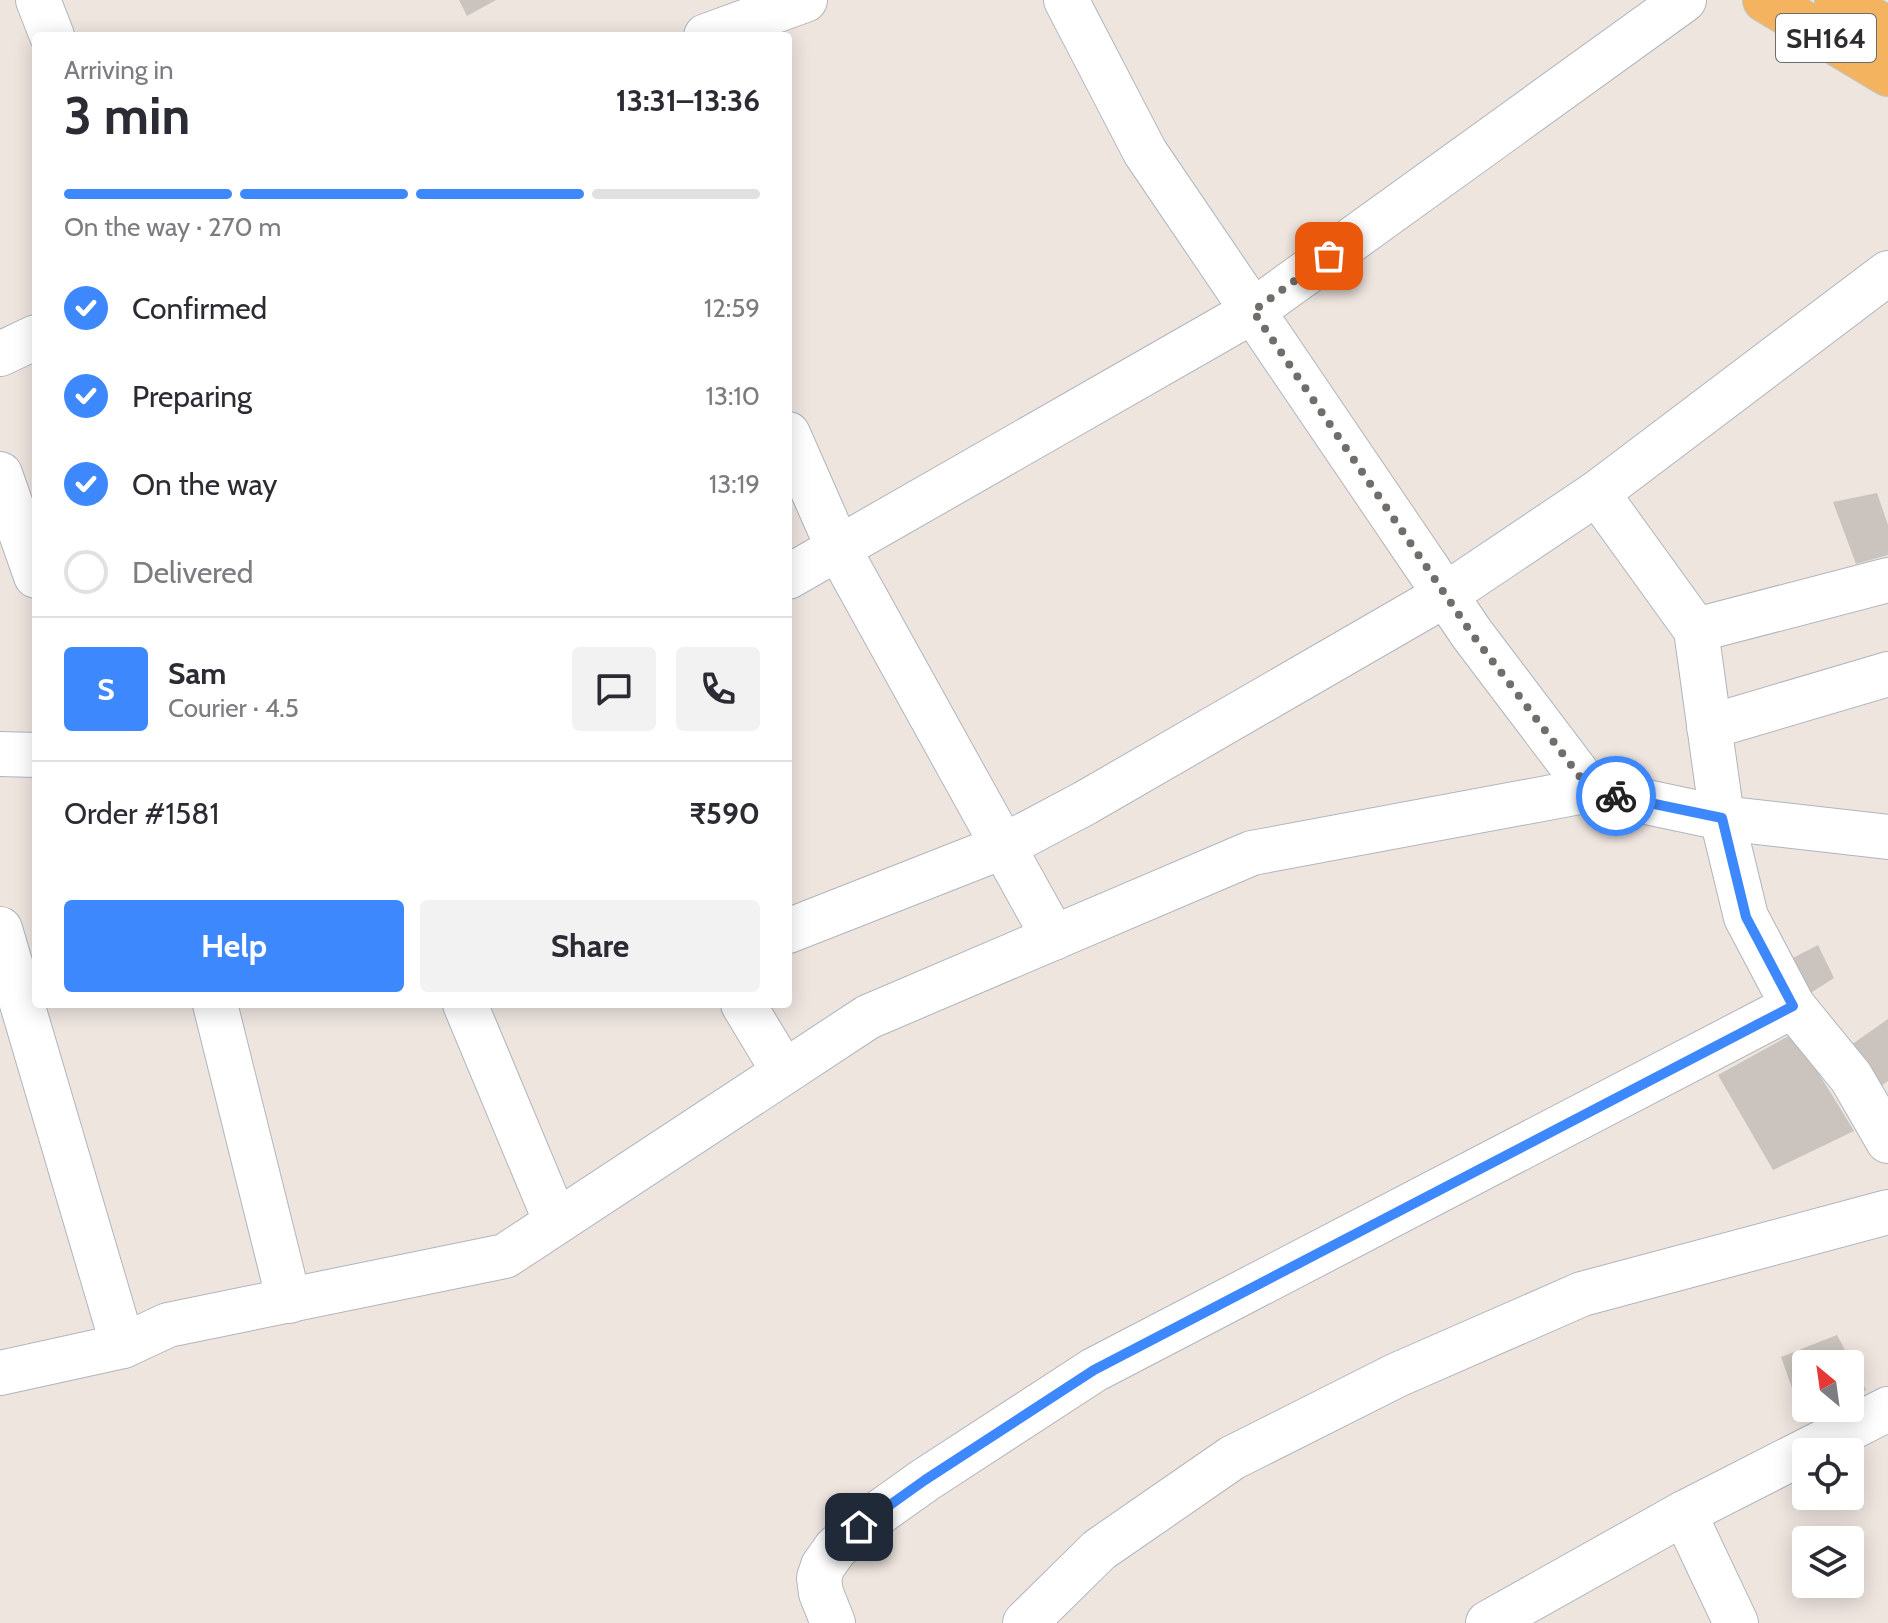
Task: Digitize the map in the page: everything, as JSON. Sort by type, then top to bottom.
[{"type":"main road","name":"SH164","points":[[1765,0],[1888,74]]},
{"type":"main road","name":"SH164","points":[[1837,0],[1888,29]]},
{"type":"street","points":[[38,0],[50,32]]},
{"type":"street","points":[[717,32],[805,0]]},
{"type":"street","points":[[1066,0],[1145,152],[1445,595],[1590,790]]},
{"type":"street","points":[[792,575],[1253,311],[1684,0]]},
{"type":"street","points":[[792,929],[1002,847],[1085,803],[1445,595],[1597,493],[1888,273]]},
{"type":"street","points":[[0,354],[32,339]]},
{"type":"street","points":[[792,443],[838,548],[1054,938]]},
{"type":"street","points":[[0,474],[32,565]]},
{"type":"street","points":[[1597,493],[1696,630],[1722,818],[1746,917],[1793,1006],[1851,1077],[1888,1141]]},
{"type":"street","points":[[1696,630],[1888,580]]},
{"type":"street","points":[[1709,727],[1888,674]]},
{"type":"street","points":[[0,754],[32,755]]},
{"type":"street","points":[[2,1374],[123,1346],[168,1325],[505,1256],[868,1017],[1252,853],[1590,790],[1722,818],[1888,837]]},
{"type":"street","points":[[0,929],[123,1346]]},
{"type":"street","points":[[833,1623],[821,1593],[819,1578],[835,1549],[859,1527],[925,1480],[1094,1370],[1793,1006]]},
{"type":"street","points":[[216,1008],[289,1301]]},
{"type":"street","points":[[467,1008],[556,1222]]},
{"type":"street","points":[[745,1008],[784,1072]]},
{"type":"street","points":[[1025,1623],[1099,1550],[1232,1458],[1397,1375],[1582,1294],[1888,1212]]},
{"type":"street","points":[[1488,1623],[1684,1513],[1888,1409]]},
{"type":"street","points":[[1684,1513],[1736,1623]]},
{"type":"building","points":[[459,0],[496,0],[467,16]]},
{"type":"building","points":[[1877,493],[1888,525],[1888,555],[1856,564],[1833,502]]},
{"type":"building","points":[[1818,945],[1834,978],[1809,994],[1789,960]]},
{"type":"building","points":[[1888,1019],[1888,1081],[1869,1095],[1841,1052]]},
{"type":"building","points":[[1794,1033],[1854,1131],[1773,1170],[1718,1075]]},
{"type":"building","points":[[1837,1335],[1845,1350],[1799,1350]]},
{"type":"building","points":[[1792,1353],[1792,1388],[1781,1357]]},
{"type":"way so far","points":[[1329,256],[1253,311],[1472,634],[1590,790],[1616,796]]},
{"type":"route","points":[[859,1527],[925,1480],[1094,1370],[1793,1006],[1746,917],[1722,818],[1616,796]]}]
